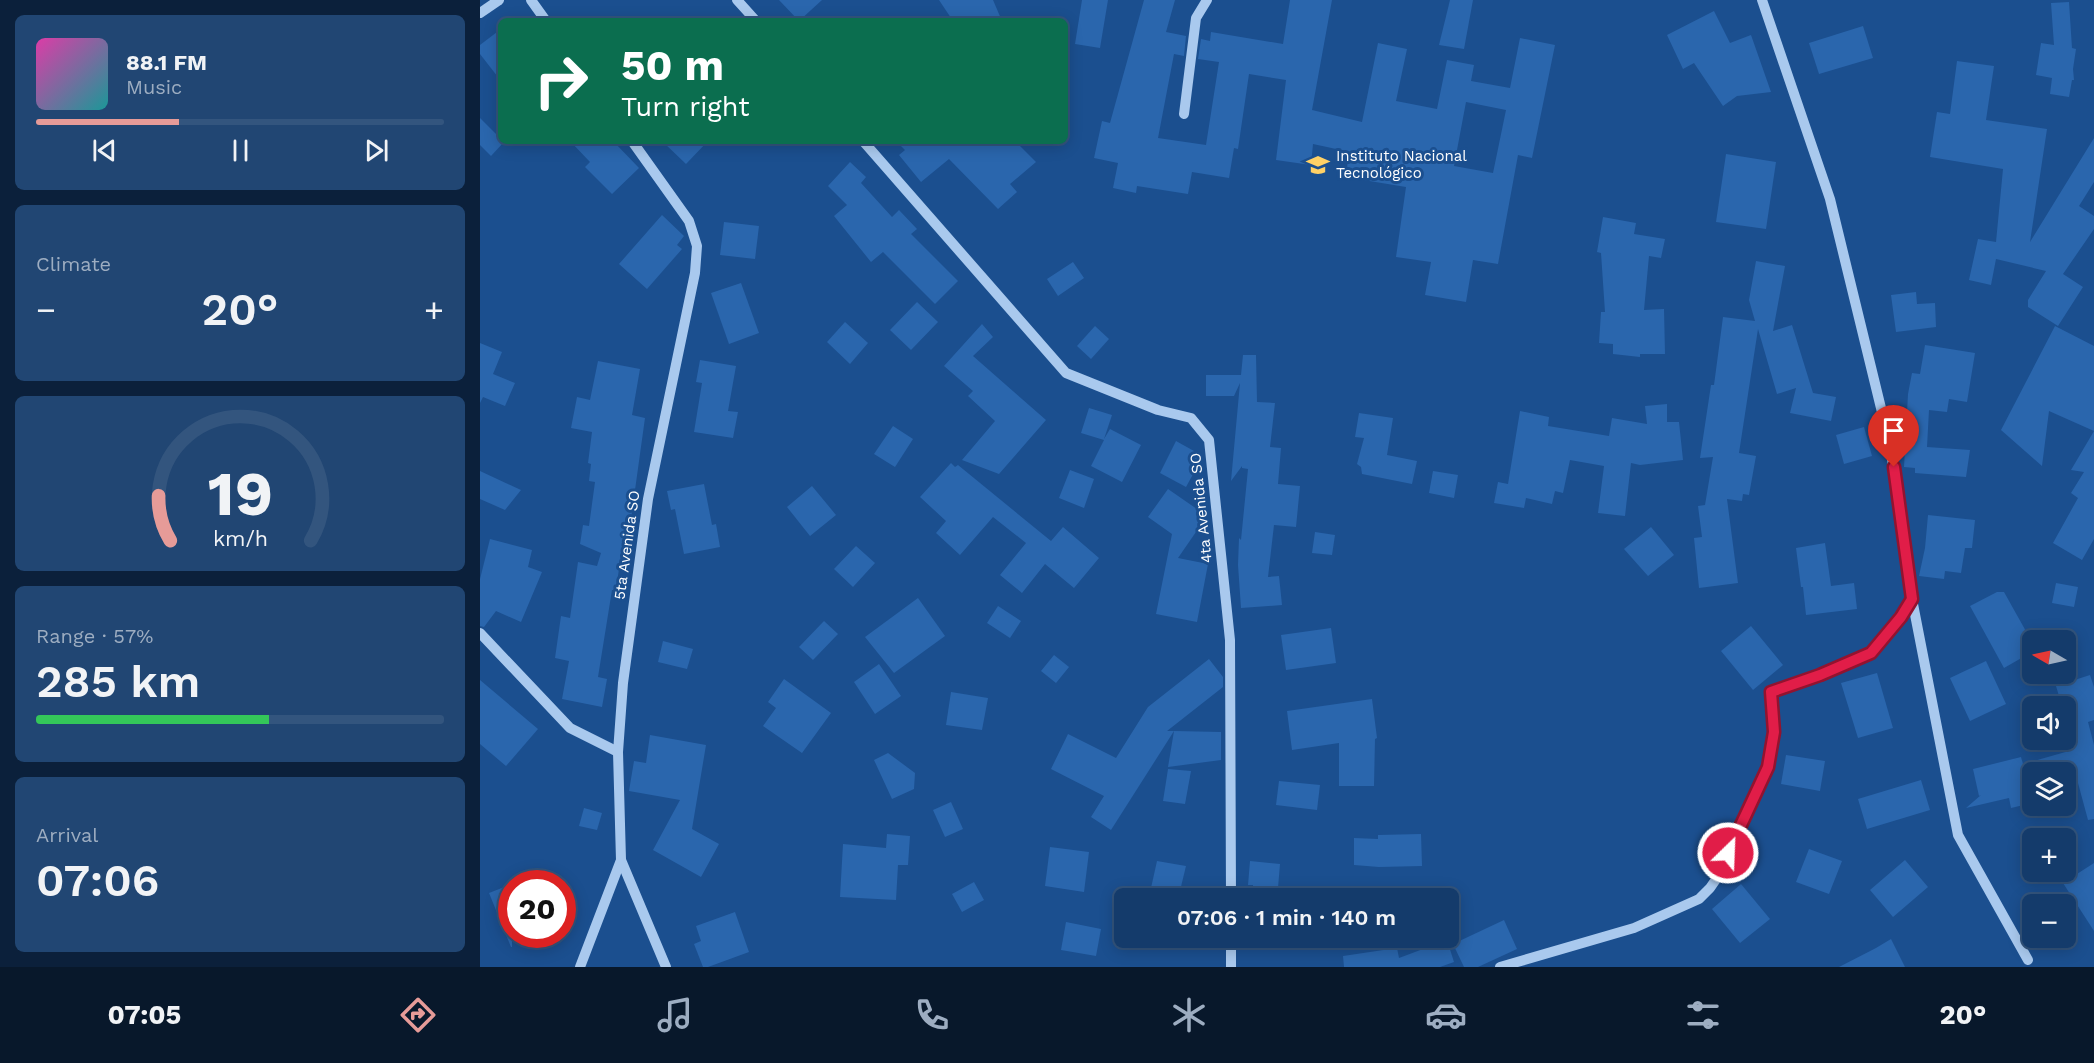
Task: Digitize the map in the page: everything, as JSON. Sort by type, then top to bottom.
[{"type":"street","points":[[480,13],[499,0]]},
{"type":"street","points":[[531,0],[544,18]]},
{"type":"street","points":[[737,0],[753,18]]},
{"type":"street","points":[[1184,114],[1196,18],[1207,0]]},
{"type":"street","points":[[1762,0],[1830,199],[1890,445],[1912,599],[1958,835],[2028,960]]},
{"type":"street","name":"5ta Avenida SO","points":[[634,144],[690,221],[697,246],[695,273],[648,500],[623,683],[618,752],[621,860],[666,967]]},
{"type":"street","name":"4ta Avenida SO","points":[[866,144],[1066,373],[1158,410],[1191,417],[1209,440],[1230,640],[1231,888]]},
{"type":"street","points":[[1500,967],[1634,928],[1699,899],[1719,875],[1768,767],[1774,732],[1771,692],[1820,675],[1871,653],[1901,617],[1912,599]]},
{"type":"street","points":[[480,633],[570,728],[618,752]]},
{"type":"street","points":[[580,967],[621,860]]},
{"type":"street","points":[[1231,948],[1231,967]]},
{"type":"building","points":[[779,0],[822,0],[802,18],[796,18]]},
{"type":"building","points":[[939,0],[993,0],[1001,18],[951,18]]},
{"type":"building","points":[[1082,0],[1108,0],[1100,48],[1075,44]]},
{"type":"building","points":[[1144,0],[1175,0],[1166,32],[1186,36],[1184,56],[1174,54],[1158,138],[1206,145],[1219,62],[1198,59],[1201,39],[1210,41],[1211,32],[1283,44],[1290,0],[1332,0],[1312,110],[1362,122],[1378,43],[1407,49],[1396,101],[1437,109],[1447,60],[1474,65],[1471,81],[1510,88],[1520,38],[1555,45],[1532,158],[1518,155],[1498,264],[1473,260],[1466,302],[1425,295],[1431,262],[1396,257],[1406,187],[1345,177],[1350,152],[1313,144],[1311,165],[1276,160],[1286,80],[1249,74],[1238,149],[1234,148],[1229,178],[1192,172],[1188,194],[1137,186],[1136,193],[1113,188],[1118,163],[1094,158],[1102,121],[1110,123]],"holes":[[[1466,102],[1506,110],[1493,173],[1454,166]]]},
{"type":"building","points":[[1450,0],[1473,0],[1464,49],[1439,45]]},
{"type":"building","points":[[2069,2],[2072,48],[2076,49],[2074,80],[2072,80],[2069,97],[2050,94],[2052,78],[2036,75],[2041,43],[2054,45],[2051,3]]},
{"type":"building","points":[[1714,11],[1730,43],[1751,35],[1771,92],[1737,96],[1723,106],[1694,63],[1683,69],[1667,35]]},
{"type":"building","points":[[1863,26],[1873,58],[1819,74],[1809,43]]},
{"type":"building","points":[[498,31],[498,77],[480,54],[480,45]]},
{"type":"building","points":[[1957,61],[1994,66],[1986,120],[2047,129],[2030,242],[2094,138],[2094,182],[2079,206],[2094,216],[2094,229],[2063,274],[2083,287],[2058,326],[2028,307],[2028,300],[2046,271],[1996,259],[1991,285],[1969,280],[1978,239],[1996,242],[2003,169],[1930,157],[1937,112],[1950,114]]},
{"type":"building","points":[[480,118],[498,136],[498,144],[502,144],[491,156],[480,145]]},
{"type":"building","points":[[573,144],[616,144],[639,168],[612,194],[585,167],[590,162]]},
{"type":"building","points":[[665,144],[705,144],[686,164]]},
{"type":"building","points":[[899,144],[1018,144],[1036,162],[1010,184],[1017,192],[998,209],[949,159],[921,182],[899,155],[905,150]]},
{"type":"building","points":[[1726,154],[1776,162],[1766,229],[1716,222]]},
{"type":"building","points":[[850,162],[866,177],[861,183],[892,217],[899,210],[917,229],[911,234],[958,281],[935,304],[883,252],[871,262],[834,216],[847,205],[828,186]]},
{"type":"building","points":[[662,215],[684,236],[677,245],[682,249],[647,289],[619,264]]},
{"type":"building","points":[[1603,217],[1636,223],[1634,234],[1665,239],[1661,258],[1649,256],[1644,310],[1664,309],[1665,354],[1640,354],[1640,357],[1613,354],[1613,344],[1599,343],[1601,312],[1605,312],[1601,253],[1597,252]]},
{"type":"building","points":[[724,222],[759,226],[755,259],[720,255]]},
{"type":"building","points":[[1756,261],[1785,266],[1773,331],[1792,325],[1813,393],[1836,397],[1831,421],[1790,413],[1796,388],[1777,394],[1758,329],[1739,453],[1756,456],[1749,495],[1743,494],[1742,501],[1727,499],[1738,583],[1699,588],[1694,538],[1702,537],[1698,506],[1705,505],[1713,457],[1700,458],[1711,385],[1714,385],[1723,317],[1755,321],[1749,300]]},
{"type":"building","points":[[1073,262],[1084,278],[1058,296],[1047,279]]},
{"type":"building","points":[[741,283],[759,333],[729,344],[711,293]]},
{"type":"building","points":[[1916,292],[1917,304],[1935,303],[1936,327],[1896,332],[1891,295]]},
{"type":"building","points":[[917,302],[938,322],[911,350],[890,330]]},
{"type":"building","points":[[845,322],[868,343],[850,364],[827,342]]},
{"type":"building","points":[[982,324],[993,337],[973,356],[1046,420],[999,474],[962,460],[995,421],[968,396],[973,391],[944,366]]},
{"type":"building","points":[[1095,326],[1109,339],[1091,359],[1077,346]]},
{"type":"building","points":[[2055,326],[2094,346],[2094,431],[2049,411],[2042,466],[2001,430]]},
{"type":"building","points":[[480,343],[502,352],[493,374],[515,383],[505,406],[483,397],[480,403]]},
{"type":"building","points":[[1925,345],[1975,353],[1967,402],[1949,399],[1947,412],[1929,410],[1927,447],[1970,450],[1966,477],[1915,473],[1915,468],[1904,467],[1908,394],[1912,373],[1920,374]]},
{"type":"building","points":[[1243,355],[1256,355],[1257,402],[1275,403],[1270,447],[1281,448],[1278,484],[1300,486],[1296,527],[1274,525],[1268,577],[1279,576],[1282,605],[1241,608],[1239,538],[1241,540],[1248,469],[1242,466],[1231,481],[1240,383],[1234,396],[1206,396],[1206,375],[1241,375]]},
{"type":"building","points":[[700,360],[736,366],[728,411],[738,412],[733,438],[694,432],[702,383],[696,382]]},
{"type":"building","points":[[598,361],[640,369],[632,415],[645,418],[630,526],[625,526],[616,590],[612,590],[598,677],[607,679],[602,707],[562,699],[569,661],[555,658],[561,616],[570,618],[578,562],[597,566],[601,553],[580,544],[583,525],[589,526],[595,482],[589,481],[591,464],[588,463],[592,432],[571,428],[577,397],[590,400]]},
{"type":"building","points":[[1667,404],[1667,422],[1679,422],[1683,460],[1640,465],[1631,463],[1625,516],[1598,513],[1604,466],[1570,460],[1563,493],[1555,491],[1552,504],[1526,498],[1524,508],[1494,503],[1498,482],[1508,484],[1520,411],[1549,417],[1548,426],[1609,436],[1612,418],[1647,424],[1645,406]]},
{"type":"building","points":[[1089,408],[1112,415],[1104,439],[1110,429],[1141,445],[1122,482],[1091,466],[1104,440],[1081,433]]},
{"type":"building","points":[[1359,413],[1393,418],[1387,455],[1417,461],[1412,484],[1362,474],[1361,467],[1357,464],[1364,438],[1355,437]]},
{"type":"building","points":[[893,426],[913,439],[895,467],[874,454]]},
{"type":"building","points":[[1864,427],[1872,456],[1844,464],[1836,435]]},
{"type":"building","points":[[2094,431],[2094,539],[2082,560],[2053,543],[2078,498],[2071,493],[2084,472],[2071,470]]},
{"type":"building","points":[[1176,441],[1203,456],[1186,487],[1160,473]]},
{"type":"building","points":[[951,463],[955,467],[958,465],[1051,541],[1063,527],[1099,558],[1074,588],[1045,564],[1022,593],[1000,575],[1026,543],[993,517],[960,555],[936,533],[946,521],[920,497]]},
{"type":"building","points":[[1070,470],[1094,479],[1084,508],[1059,498]]},
{"type":"building","points":[[480,471],[521,490],[505,510],[480,499]]},
{"type":"building","points":[[1433,471],[1458,475],[1454,498],[1429,493]]},
{"type":"building","points":[[704,484],[712,525],[716,524],[720,547],[684,554],[675,509],[671,510],[667,491]]},
{"type":"building","points":[[812,486],[836,515],[810,536],[787,507]]},
{"type":"building","points":[[1168,489],[1207,516],[1178,558],[1208,564],[1197,622],[1156,614],[1172,534],[1148,517]]},
{"type":"building","points":[[1928,515],[1975,520],[1972,548],[1965,548],[1961,573],[1945,571],[1944,579],[1919,576],[1925,548]]},
{"type":"building","points":[[1651,527],[1674,555],[1648,576],[1624,549]]},
{"type":"building","points":[[1315,532],[1335,535],[1332,555],[1312,553]]},
{"type":"building","points":[[490,539],[532,550],[528,567],[542,572],[521,622],[496,611],[484,627],[480,626],[480,579]]},
{"type":"building","points":[[1825,543],[1831,586],[1854,583],[1857,609],[1806,615],[1796,548]]},
{"type":"building","points":[[856,546],[875,563],[853,587],[834,569]]},
{"type":"building","points":[[2056,583],[2078,587],[2074,607],[2052,603]]},
{"type":"building","points":[[1997,592],[2004,592],[2025,630],[2022,630],[2022,658],[2004,668],[1970,606]]},
{"type":"building","points":[[918,598],[945,636],[894,673],[865,637]]},
{"type":"building","points":[[998,606],[1021,621],[1010,638],[987,623]]},
{"type":"building","points":[[824,621],[838,634],[813,660],[799,647]]},
{"type":"building","points":[[1751,626],[1783,665],[1753,690],[1721,651]]},
{"type":"building","points":[[1331,628],[1336,663],[1286,670],[1281,635]]},
{"type":"building","points":[[663,641],[693,649],[687,669],[658,662]]},
{"type":"building","points":[[1054,655],[1069,667],[1056,683],[1041,671]]},
{"type":"building","points":[[1209,659],[1223,677],[1223,687],[1167,731],[1174,731],[1111,830],[1091,817],[1104,796],[1051,769],[1068,734],[1116,758],[1148,707]]},
{"type":"building","points":[[1986,661],[2006,704],[1970,721],[1950,678]]},
{"type":"building","points":[[879,664],[901,696],[875,714],[854,682]]},
{"type":"building","points":[[1877,673],[1893,728],[1858,738],[1841,683]]},
{"type":"building","points":[[2090,675],[2094,687],[2094,720],[2088,722],[2094,745],[2094,819],[2088,820],[2078,783],[2076,784],[2076,762],[2030,762],[2069,750],[2076,750],[2076,696],[2059,696],[2056,686],[2076,684],[2076,680]]},
{"type":"building","points":[[784,679],[831,713],[802,753],[763,726],[776,708],[768,702]]},
{"type":"building","points":[[480,680],[538,729],[506,766],[480,744]]},
{"type":"building","points":[[951,692],[988,698],[982,730],[946,725]]},
{"type":"building","points":[[1372,699],[1377,738],[1375,739],[1374,786],[1339,786],[1339,743],[1292,750],[1287,711]]},
{"type":"building","points":[[1174,731],[1221,732],[1221,760],[1168,767]]},
{"type":"building","points":[[650,735],[706,745],[692,829],[719,844],[701,877],[653,850],[680,800],[629,791],[634,761],[646,763]]},
{"type":"building","points":[[888,753],[915,773],[914,789],[892,799],[874,760]]},
{"type":"building","points":[[1786,755],[1825,761],[1820,791],[1781,784]]},
{"type":"building","points":[[2021,757],[2022,805],[2011,808],[2009,798],[1966,808],[1981,795],[1979,796],[1973,769]]},
{"type":"building","points":[[1168,769],[1191,771],[1185,804],[1163,801]]},
{"type":"building","points":[[1921,780],[1930,810],[1867,829],[1858,799]]},
{"type":"building","points":[[1279,781],[1320,785],[1317,810],[1276,805]]},
{"type":"building","points":[[951,802],[963,829],[945,837],[933,810]]},
{"type":"building","points":[[584,808],[602,813],[597,830],[579,826]]},
{"type":"building","points":[[887,834],[910,836],[908,865],[898,865],[896,900],[840,897],[843,844],[886,848]]},
{"type":"building","points":[[1421,834],[1422,866],[1354,865],[1354,838],[1378,839],[1378,835]]},
{"type":"building","points":[[1050,847],[1089,852],[1084,892],[1045,886]]},
{"type":"building","points":[[1809,849],[1842,861],[1829,894],[1796,882]]},
{"type":"building","points":[[1905,860],[1928,887],[1893,917],[1870,890]]},
{"type":"building","points":[[1157,861],[1186,866],[1181,888],[1151,888]]},
{"type":"building","points":[[1250,861],[1280,864],[1278,888],[1253,888],[1253,885],[1248,885]]},
{"type":"building","points":[[2094,863],[2094,931],[2076,903],[2076,894],[2070,894],[2063,883],[2076,882],[2076,875]]},
{"type":"building","points":[[974,882],[984,900],[962,912],[952,894]]},
{"type":"building","points":[[1741,884],[1770,919],[1740,943],[1712,909]]},
{"type":"building","points":[[498,889],[498,915],[489,893]]},
{"type":"building","points":[[735,912],[749,952],[703,967],[694,944],[701,941],[696,926]]},
{"type":"building","points":[[1504,920],[1517,949],[1478,967],[1464,967],[1455,948],[1459,948],[1459,941]]},
{"type":"building","points":[[1066,922],[1101,929],[1096,956],[1061,950]]},
{"type":"building","points":[[1891,939],[1905,967],[1839,967],[1876,948]]},
{"type":"building","points":[[1397,948],[1399,958],[1426,948],[1450,948],[1454,962],[1440,967],[1344,967],[1343,956]]},
{"type":"place","name":"Instituto Nacional Tecnológico","points":[[1318,165]]},
{"type":"route","points":[[1728,853],[1768,767],[1774,732],[1771,692],[1820,675],[1871,653],[1901,617],[1912,599],[1894,467]]}]
